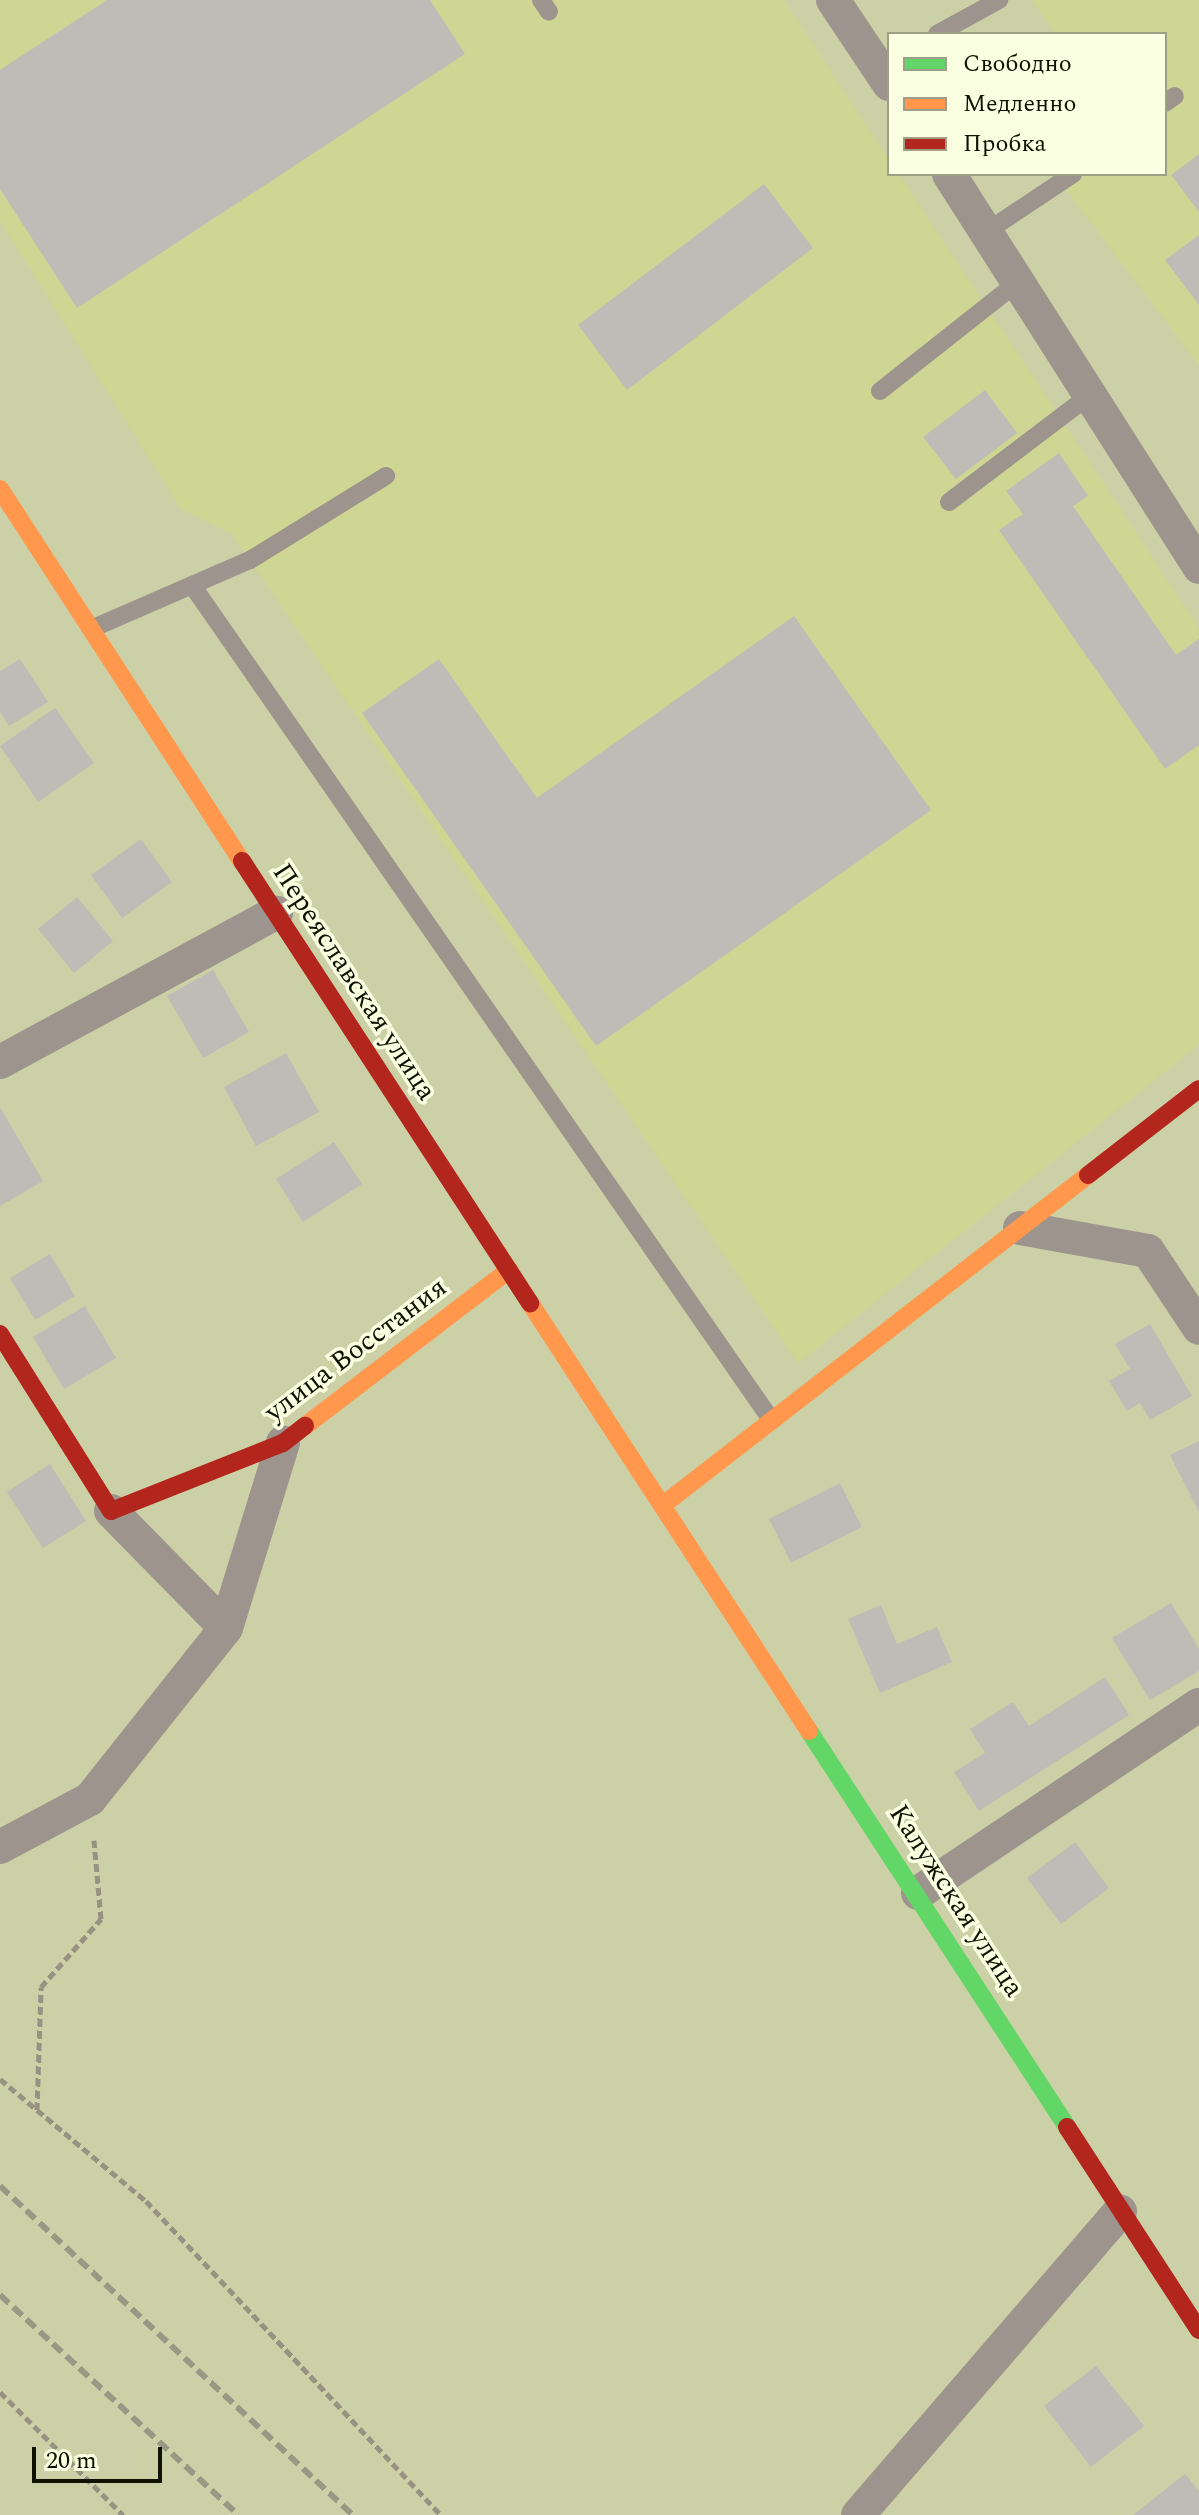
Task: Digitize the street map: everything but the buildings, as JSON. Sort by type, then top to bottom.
[{"type":"street","points":[[833,0],[885,70]]},
{"type":"street","points":[[950,176],[1199,567]]},
{"type":"street","name":"Переяславская улица","points":[[0,489],[663,1505]]},
{"type":"street","points":[[0,1062],[276,913]]},
{"type":"street","points":[[663,1505],[773,1424],[1199,1089]]},
{"type":"street","points":[[1020,1228],[1148,1251],[1199,1328]]},
{"type":"street","name":"улица Восстания","points":[[111,1511],[283,1443],[509,1270]]},
{"type":"street","points":[[0,1334],[111,1511],[226,1628]]},
{"type":"street","points":[[0,1847],[90,1799],[226,1628],[283,1443]]},
{"type":"street","name":"Калужская улица","points":[[663,1505],[918,1893],[1199,2330]]},
{"type":"street","points":[[918,1893],[1199,1705]]},
{"type":"street","points":[[858,2515],[1120,2211]]},
{"type":"lane","points":[[941,32],[999,0]]},
{"type":"lane","points":[[986,232],[1070,176]]},
{"type":"lane","points":[[880,391],[1018,282]]},
{"type":"lane","points":[[949,502],[1090,395]]},
{"type":"lane","points":[[91,629],[250,560],[386,476]]},
{"type":"lane","points":[[192,585],[773,1424]]},
{"type":"path","points":[[37,2110],[41,1987],[101,1919],[90,1799]]},
{"type":"path","points":[[0,2079],[146,2201],[441,2515]]},
{"type":"path","points":[[0,2392],[123,2515]]},
{"type":"shaded area","points":[[0,0],[784,0],[887,156],[887,176],[900,176],[1199,628],[1199,1045],[798,1363],[232,534],[181,509],[0,221]]},
{"type":"shaded area","points":[[1032,0],[1199,0],[1199,365],[1056,176],[1167,176],[1167,32],[1054,32]]},
{"type":"railway","points":[[0,2186],[353,2515]]},
{"type":"railway","points":[[0,2295],[238,2515]]},
{"type":"traffic: fast","points":[[809,1731],[1067,2127]]},
{"type":"traffic: slow","points":[[0,489],[242,861]]},
{"type":"traffic: slow","points":[[663,1505],[1088,1175]]},
{"type":"traffic: slow","points":[[305,1426],[509,1270]]},
{"type":"traffic: slow","points":[[530,1303],[809,1731]]},
{"type":"traffic: jam","points":[[242,861],[530,1303]]},
{"type":"traffic: jam","points":[[1088,1175],[1199,1089]]},
{"type":"traffic: jam","points":[[0,1334],[111,1511],[283,1443],[305,1426]]},
{"type":"traffic: jam","points":[[1067,2127],[1199,2330]]}]
